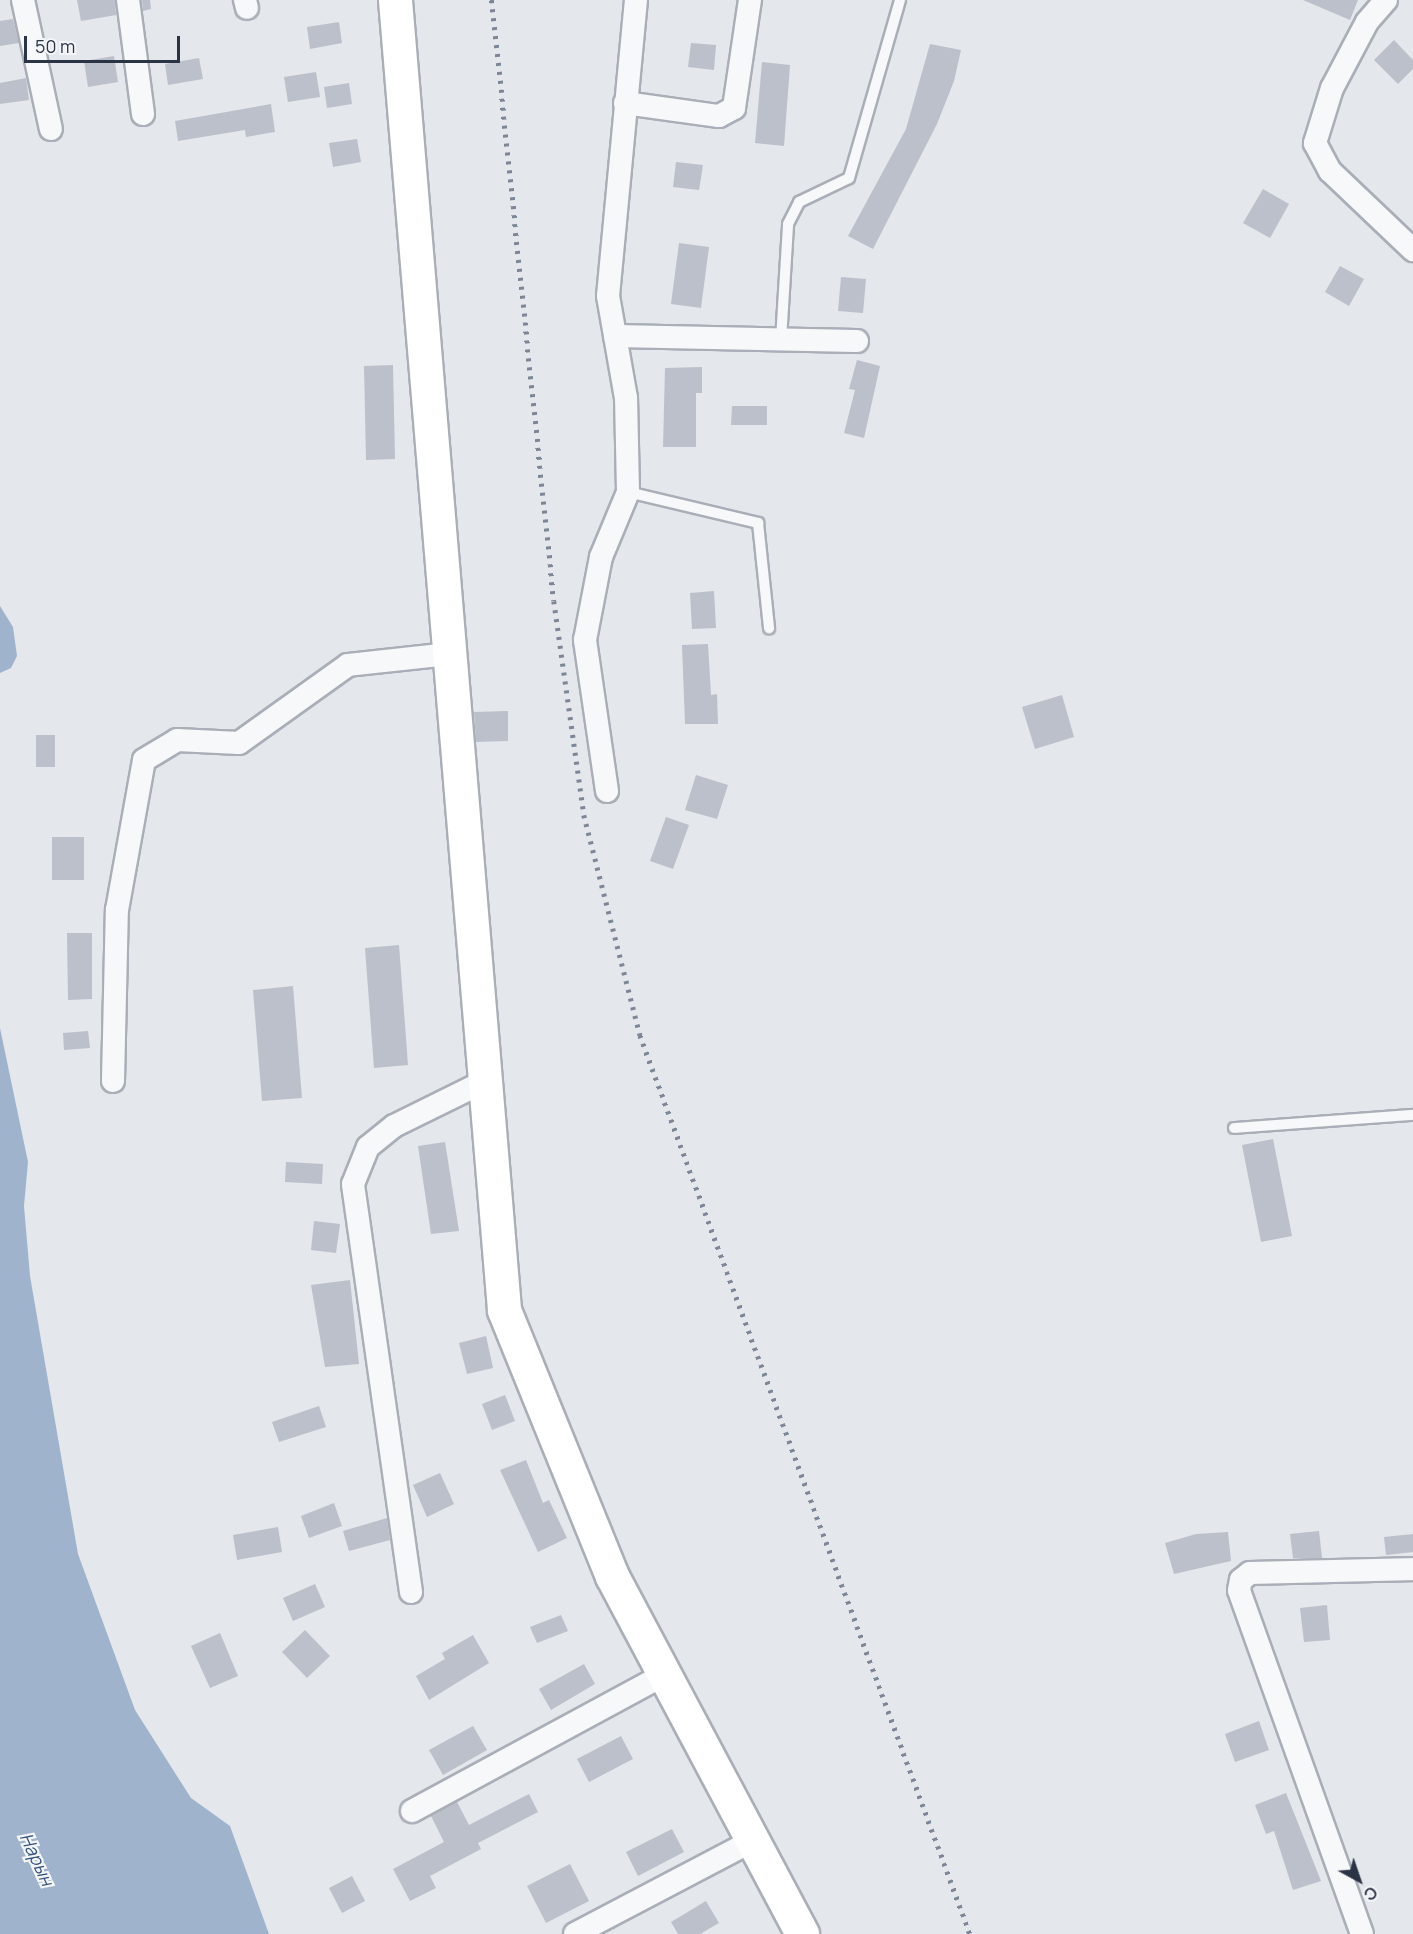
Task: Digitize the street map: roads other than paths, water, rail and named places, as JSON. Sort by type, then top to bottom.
[{"type":"main road","points":[[395,0],[504,1310],[612,1576],[665,1674],[750,1842],[802,1934]]},
{"type":"street","points":[[22,0],[51,129]]},
{"type":"street","points":[[128,0],[143,114]]},
{"type":"street","points":[[607,790],[585,640],[601,557],[628,492],[626,398],[608,296],[636,0]]},
{"type":"street","points":[[625,103],[719,116],[734,108],[750,0]]},
{"type":"street","points":[[1386,0],[1367,22],[1332,88],[1315,143],[1329,171],[1413,250]]},
{"type":"street","points":[[615,336],[857,341]]},
{"type":"street","points":[[113,1081],[117,910],[144,760],[177,740],[238,742],[348,665],[449,654]]},
{"type":"street","points":[[411,1592],[353,1184],[368,1147],[394,1126],[485,1081]]},
{"type":"street","points":[[1362,1934],[1239,1590],[1241,1580],[1250,1573],[1413,1569]]},
{"type":"street","points":[[412,1811],[665,1674]]},
{"type":"street","points":[[575,1934],[750,1842]]},
{"type":"lane","points":[[781,340],[788,224],[798,202],[849,178],[900,0]]},
{"type":"lane","points":[[628,492],[758,523],[769,628]]},
{"type":"lane","points":[[1233,1128],[1413,1115]]},
{"type":"water","points":[[0,606],[13,627],[17,656],[11,668],[0,673]]},
{"type":"water","name":"Нарын","points":[[0,1028],[28,1162],[24,1206],[30,1276],[78,1554],[135,1710],[191,1798],[230,1826],[269,1934],[0,1934]]},
{"type":"railway","points":[[492,0],[554,601],[584,815],[640,1035],[970,1934]]}]
